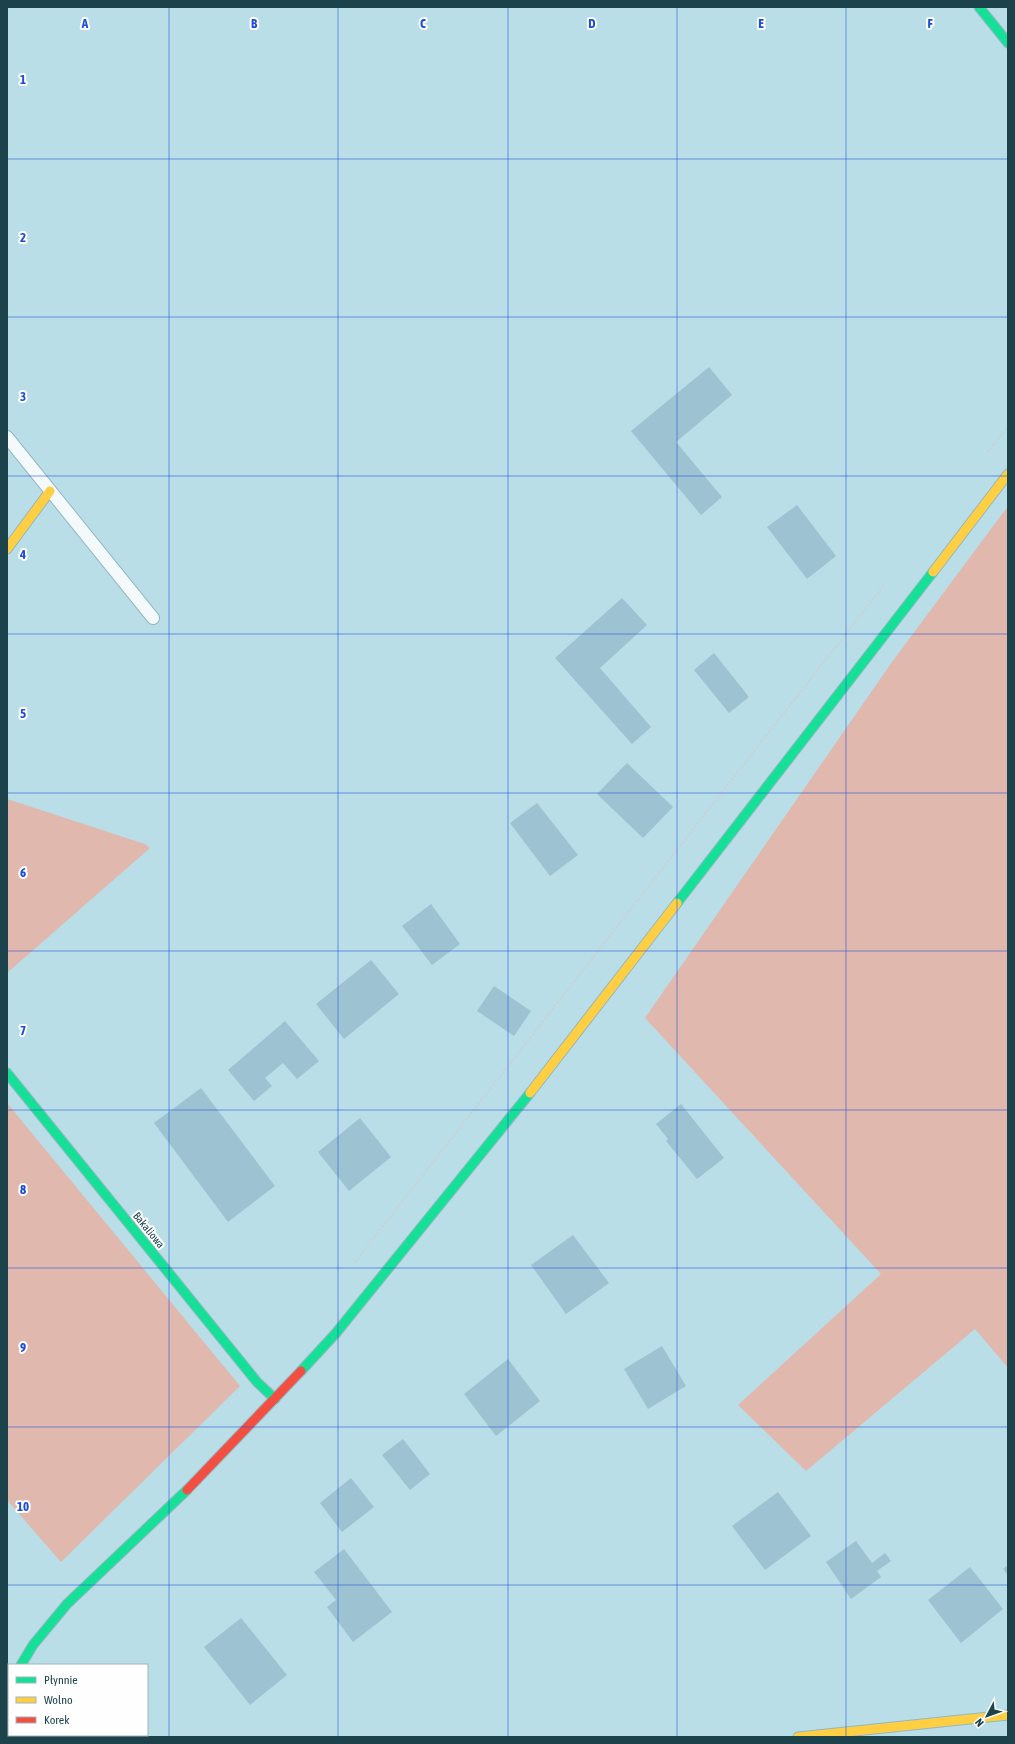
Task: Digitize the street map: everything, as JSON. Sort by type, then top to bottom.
[{"type":"street","points":[[979,7],[1008,43]]},
{"type":"street","points":[[22,1664],[33,1645],[67,1604],[198,1480],[336,1333],[511,1118],[1008,474]]},
{"type":"street","points":[[7,549],[50,491]]},
{"type":"street","name":"Bakaliowa","points":[[7,1073],[257,1382],[275,1399]]},
{"type":"street","points":[[798,1737],[1008,1715]]},
{"type":"lane","points":[[7,437],[153,618]]},
{"type":"path","points":[[983,458],[1008,426]]},
{"type":"path","points":[[353,1265],[885,584]]},
{"type":"shaded area","points":[[1008,506],[1008,1368],[975,1329],[806,1471],[738,1405],[881,1274],[645,1018],[892,662]]},
{"type":"shaded area","points":[[7,799],[145,844],[150,848],[7,973]]},
{"type":"shaded area","points":[[7,1103],[240,1386],[61,1562],[7,1500]]},
{"type":"building","points":[[709,367],[732,395],[676,442],[722,497],[701,515],[631,431]]},
{"type":"building","points":[[797,505],[836,556],[807,579],[767,527]]},
{"type":"building","points":[[622,598],[647,625],[600,668],[651,727],[632,744],[555,658]]},
{"type":"building","points":[[714,653],[749,697],[729,713],[694,670]]},
{"type":"building","points":[[627,763],[673,807],[643,838],[597,794]]},
{"type":"building","points":[[537,803],[578,855],[550,876],[510,823]]},
{"type":"building","points":[[431,904],[460,944],[432,965],[402,926]]},
{"type":"building","points":[[371,960],[399,994],[344,1039],[316,1004]]},
{"type":"building","points":[[494,986],[531,1011],[514,1036],[477,1011]]},
{"type":"building","points":[[285,1021],[319,1061],[297,1079],[283,1063],[265,1078],[272,1086],[254,1101],[228,1070]]},
{"type":"building","points":[[201,1088],[275,1186],[228,1222],[154,1123]]},
{"type":"building","points":[[681,1104],[724,1158],[697,1179],[666,1141],[668,1139],[656,1124]]},
{"type":"building","points":[[360,1118],[391,1157],[349,1191],[318,1152]]},
{"type":"building","points":[[573,1235],[609,1283],[566,1314],[531,1265]]},
{"type":"building","points":[[662,1346],[686,1386],[648,1409],[624,1369]]},
{"type":"building","points":[[508,1359],[540,1401],[496,1436],[464,1394]]},
{"type":"building","points":[[403,1439],[430,1474],[410,1490],[382,1455]]},
{"type":"building","points":[[351,1478],[374,1507],[342,1532],[320,1503]]},
{"type":"building","points":[[778,1492],[811,1536],[765,1570],[732,1526]]},
{"type":"building","points":[[856,1541],[872,1563],[885,1553],[891,1561],[877,1571],[881,1577],[851,1599],[826,1562]]},
{"type":"building","points":[[344,1549],[392,1612],[353,1642],[327,1607],[336,1600],[314,1572]]},
{"type":"building","points":[[1008,1565],[1008,1575],[1003,1569]]},
{"type":"building","points":[[970,1567],[1003,1609],[961,1643],[928,1600]]},
{"type":"building","points":[[241,1618],[287,1675],[250,1705],[204,1647]]},
{"type":"traffic: fast","points":[[979,7],[1008,43]]},
{"type":"traffic: fast","points":[[677,903],[933,572]]},
{"type":"traffic: fast","points":[[7,1073],[257,1382],[275,1399]]},
{"type":"traffic: fast","points":[[301,1371],[336,1333],[530,1093]]},
{"type":"traffic: fast","points":[[22,1664],[33,1645],[67,1604],[187,1490]]},
{"type":"traffic: slow","points":[[933,572],[1008,474]]},
{"type":"traffic: slow","points":[[7,549],[50,491]]},
{"type":"traffic: slow","points":[[530,1093],[677,903]]},
{"type":"traffic: slow","points":[[798,1737],[1008,1715]]},
{"type":"traffic: jam","points":[[187,1490],[301,1371]]}]
